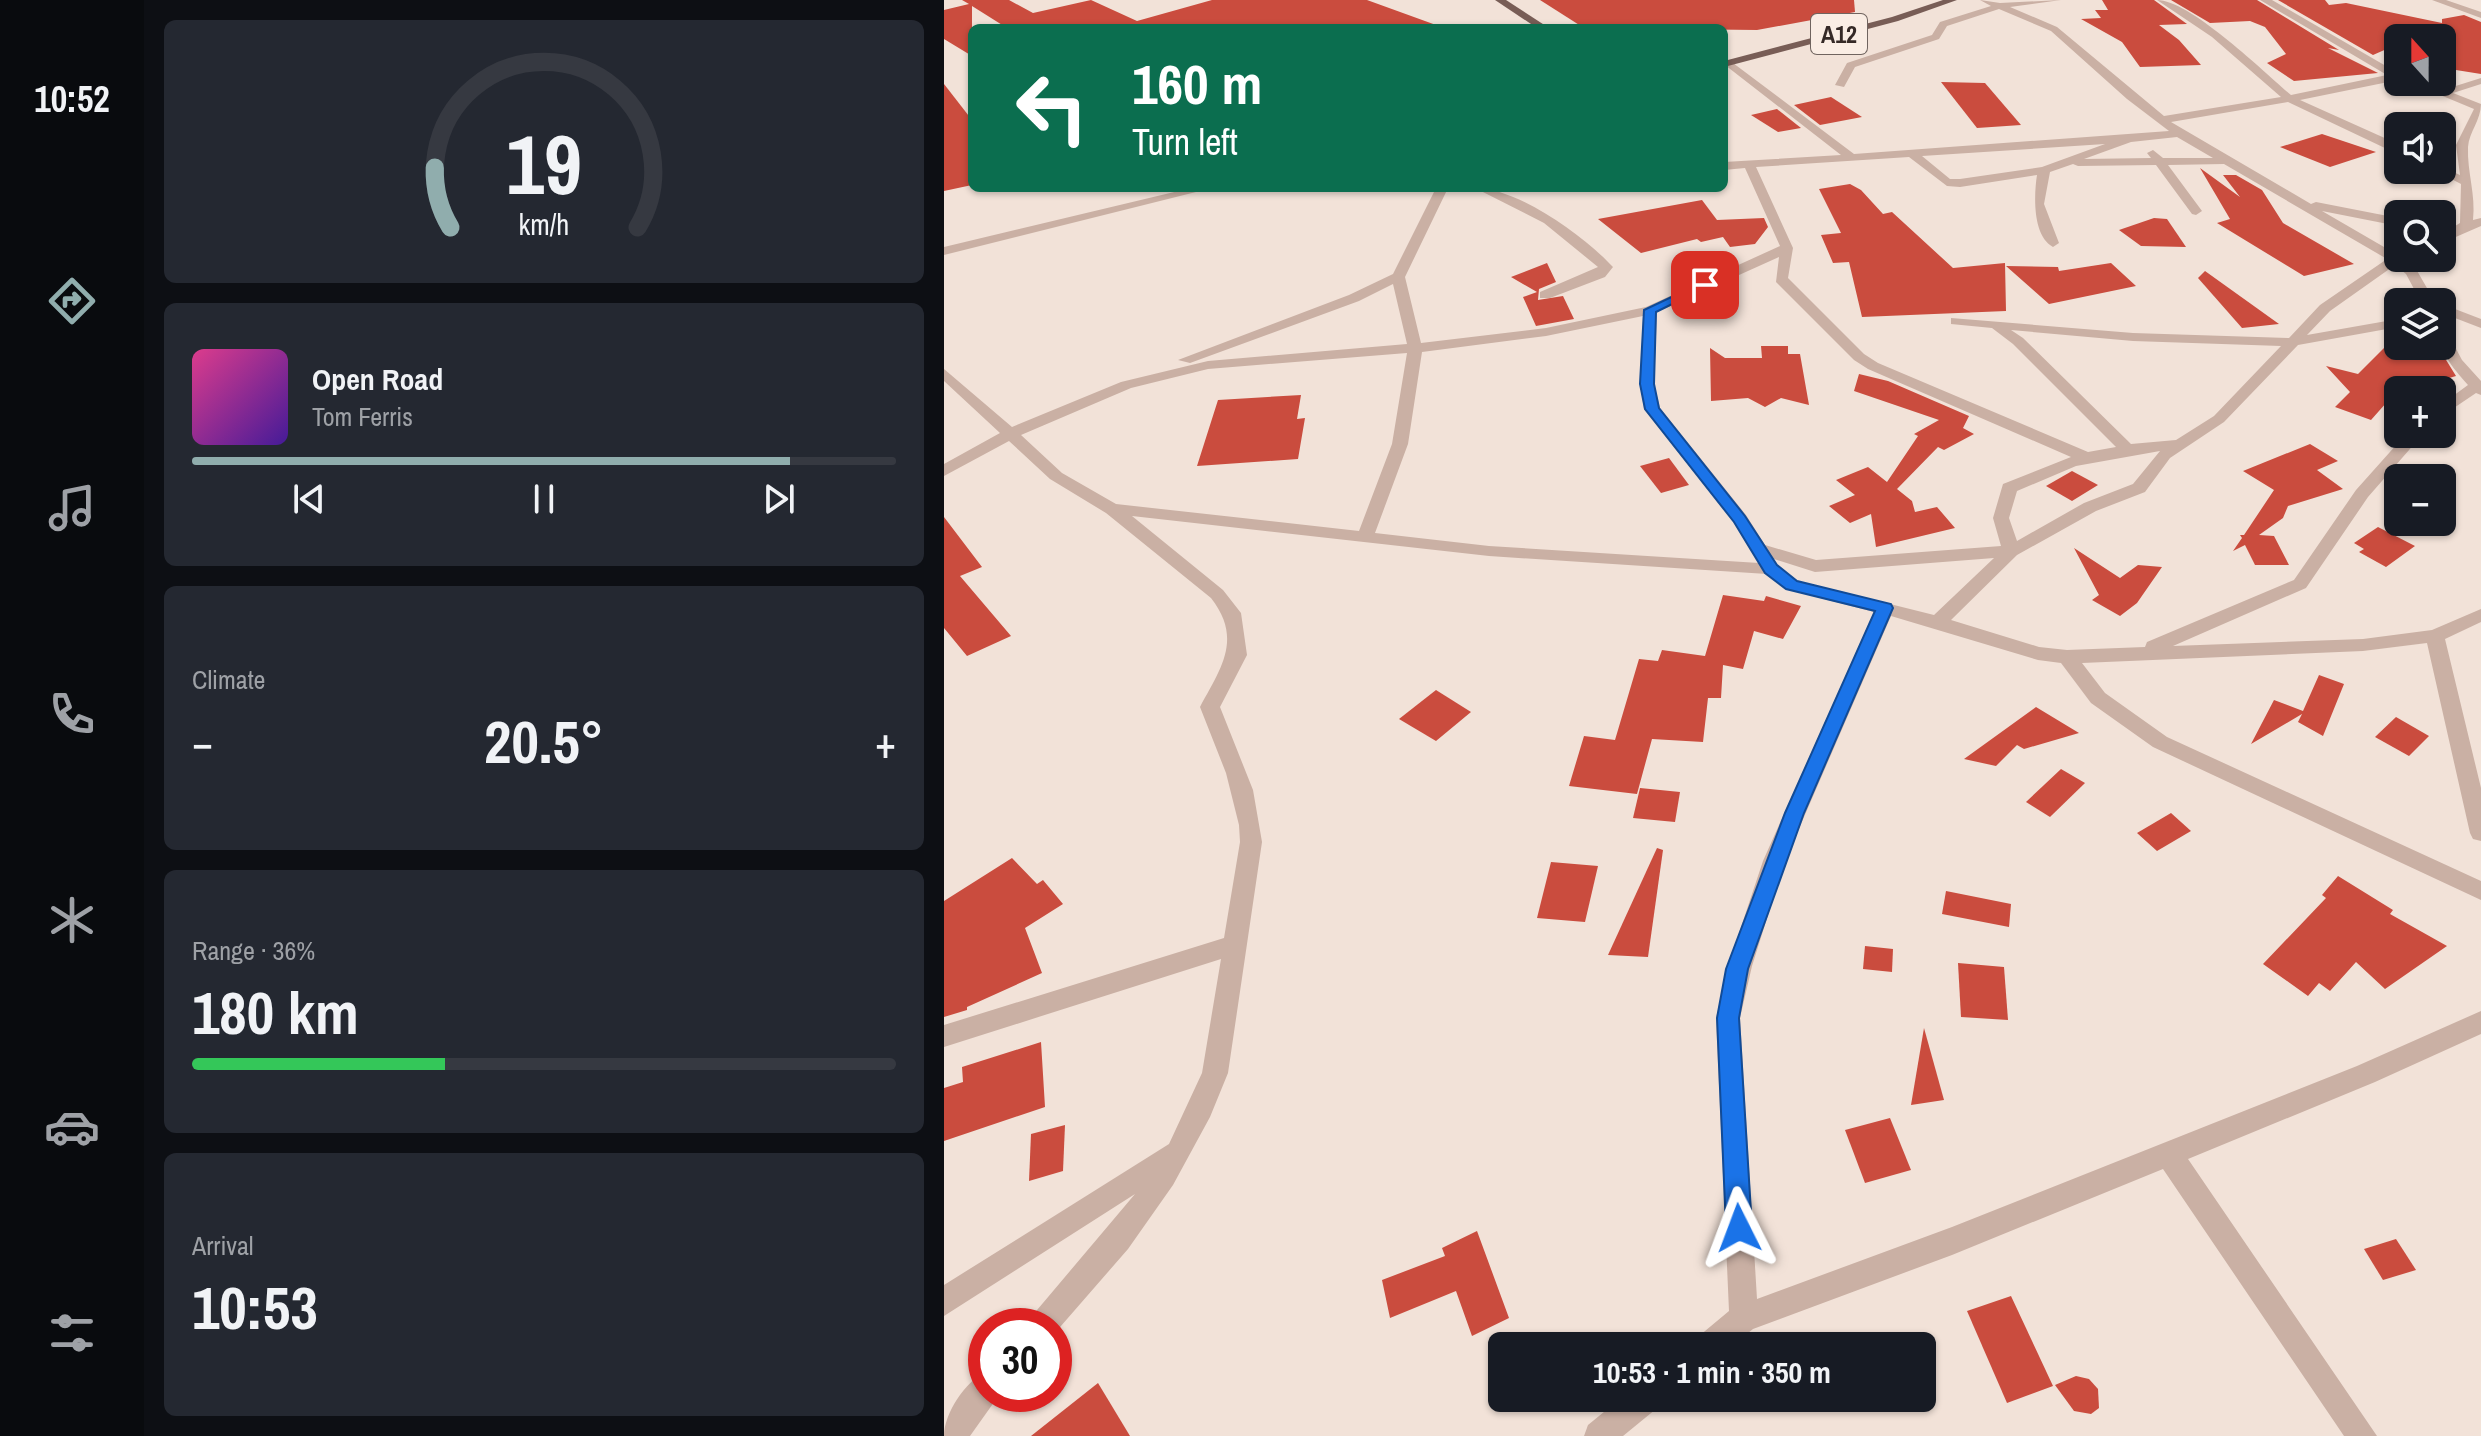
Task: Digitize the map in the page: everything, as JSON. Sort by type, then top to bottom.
[{"type":"main road","points":[[1500,0],[1538,24]]},
{"type":"main road","name":"A12","points":[[1728,62],[1952,0]]},
{"type":"street","points":[[1985,0],[2054,29],[2179,133],[2384,252]]},
{"type":"street","points":[[1840,85],[1851,65],[1936,37],[1943,24],[1950,21],[2003,5],[2056,0]]},
{"type":"street","points":[[2162,0],[2215,35],[2289,99],[2384,143]]},
{"type":"street","points":[[2265,0],[2384,69]]},
{"type":"street","points":[[2437,0],[2481,15]]},
{"type":"street","points":[[2450,3],[2481,3]]},
{"type":"street","points":[[1728,65],[1851,157]]},
{"type":"street","points":[[2162,120],[2289,99],[2384,79]]},
{"type":"street","points":[[2456,89],[2481,81]]},
{"type":"street","points":[[2455,96],[2481,108],[2457,145],[2475,204],[2466,225]]},
{"type":"street","points":[[1728,166],[2179,133]]},
{"type":"street","points":[[1911,153],[1953,183],[2044,170],[2135,138]]},
{"type":"street","points":[[2135,138],[2160,162],[2196,211]]},
{"type":"street","points":[[2066,163],[2228,161]]},
{"type":"street","points":[[1749,164],[1787,248],[1781,279],[1859,357],[1953,402],[2085,457]]},
{"type":"street","points":[[2044,170],[2038,204],[2053,243]]},
{"type":"street","points":[[2456,177],[2466,182]]},
{"type":"street","points":[[944,251],[1189,192]]},
{"type":"street","points":[[944,471],[1010,434],[1254,332],[1354,298],[1398,277],[1440,192]]},
{"type":"street","points":[[1489,192],[1548,220],[1606,267],[1600,274],[1545,295]]},
{"type":"street","points":[[2304,204],[2384,219]]},
{"type":"street","points":[[2456,230],[2481,222]]},
{"type":"street","points":[[1126,385],[1208,365],[1524,336],[1650,310],[1787,248]]},
{"type":"street","points":[[1938,622],[2011,551],[2090,507],[2139,488],[2164,455],[2219,419],[2291,342],[2343,293],[2384,267]]},
{"type":"street","points":[[2411,272],[2420,288]]},
{"type":"street","points":[[1365,538],[1400,444],[1415,348],[1398,277]]},
{"type":"street","points":[[1650,310],[1647,384],[1652,409],[1760,549],[1771,569],[1792,585],[1938,622],[2038,653],[2067,657],[2363,645],[2435,636],[2481,615]]},
{"type":"street","points":[[2456,314],[2481,324]]},
{"type":"street","points":[[1956,321],[1996,327],[2158,338],[2291,342],[2384,325]]},
{"type":"street","points":[[1996,327],[2018,341],[2125,447]]},
{"type":"street","points":[[2455,360],[2479,388],[2456,402]]},
{"type":"street","points":[[948,381],[1056,476],[1112,509],[1217,594],[1232,613],[1237,655],[1210,707],[1252,821],[1215,1073],[1205,1104],[1182,1148],[1103,1259],[1058,1308]]},
{"type":"street","points":[[2011,551],[2001,518],[2009,488],[2040,471],[2085,457],[2125,447],[2179,445]]},
{"type":"street","points":[[2139,653],[2247,610],[2300,584],[2362,494],[2403,448]]},
{"type":"street","points":[[1112,509],[1489,551],[1771,569]]},
{"type":"street","points":[[1760,549],[1815,566],[2011,551]]},
{"type":"street","points":[[1744,1318],[1728,1018],[1737,969],[1794,813],[1885,608]]},
{"type":"street","points":[[2435,636],[2481,833]]},
{"type":"street","points":[[2067,657],[2098,698],[2160,742],[2481,891]]},
{"type":"street","points":[[944,1036],[1233,945]]},
{"type":"street","points":[[1726,1332],[1744,1318],[1952,1241],[2366,1074],[2481,1022]]},
{"type":"street","points":[[944,1302],[1182,1148]]},
{"type":"street","points":[[2168,1153],[2362,1436]]},
{"type":"street","points":[[952,1436],[969,1412]]},
{"type":"street","points":[[1599,1436],[1628,1412]]},
{"type":"building","points":[[962,0],[1009,0],[1033,13],[1091,0],[1137,21],[1212,0],[1367,0],[1433,24],[1001,24],[972,6],[972,24],[968,24],[968,54],[944,39],[944,10],[969,4]]},
{"type":"building","points":[[1540,0],[1854,0],[1855,12],[1757,30],[1728,30],[1728,24],[1578,24]]},
{"type":"building","points":[[2102,0],[2154,0],[2187,24],[2159,25],[2179,40],[2201,65],[2140,67],[2122,42],[2081,19],[2101,18],[2095,10],[2108,10]]},
{"type":"building","points":[[2171,0],[2257,0],[2339,50],[2328,48],[2378,73],[2294,81],[2267,63],[2286,54],[2265,27],[2250,21],[2210,23]]},
{"type":"building","points":[[2278,0],[2325,0],[2329,5],[2346,3],[2442,23],[2442,19],[2464,15],[2481,22],[2481,74],[2456,70],[2456,24],[2384,24],[2384,50],[2373,55]]},
{"type":"building","points":[[1941,82],[1985,83],[2021,125],[1977,128]]},
{"type":"building","points":[[944,84],[968,115],[968,186],[944,191]]},
{"type":"building","points":[[1831,97],[1862,117],[1820,125],[1794,105]]},
{"type":"building","points":[[1777,109],[1801,128],[1778,132],[1751,115]]},
{"type":"building","points":[[2322,134],[2376,152],[2330,167],[2280,147]]},
{"type":"building","points":[[2200,168],[2240,197],[2223,175],[2236,175],[2262,190],[2283,223],[2354,264],[2304,276],[2217,223],[2230,219]]},
{"type":"building","points":[[1850,184],[1861,190],[1883,214],[1892,212],[1953,268],[2005,263],[2006,311],[1862,317],[1849,262],[1833,263],[1821,235],[1841,233],[1819,189]]},
{"type":"building","points":[[1702,200],[1717,220],[1764,218],[1768,227],[1755,244],[1730,247],[1723,237],[1701,242],[1697,239],[1641,253],[1598,219]]},
{"type":"building","points":[[2154,218],[2167,219],[2186,247],[2141,246],[2119,230]]},
{"type":"building","points":[[1547,263],[1556,282],[1539,289],[1538,300],[1563,296],[1574,319],[1536,326],[1523,297],[1537,292],[1511,277]]},
{"type":"building","points":[[2111,263],[2136,286],[2049,304],[2006,266],[2058,267],[2059,271]]},
{"type":"building","points":[[2205,271],[2279,324],[2242,328],[2198,278]]},
{"type":"building","points":[[1761,346],[1788,346],[1788,354],[1800,354],[1809,405],[1781,398],[1765,407],[1748,398],[1711,401],[1710,348],[1725,358],[1762,358]]},
{"type":"building","points":[[2384,348],[2384,360],[2446,360],[2456,376],[2384,376],[2384,405],[2371,420],[2335,407],[2350,392],[2326,366],[2358,374]]},
{"type":"building","points":[[1859,374],[1888,381],[1969,416],[1963,428],[1974,434],[1944,450],[1938,447],[1897,489],[1912,501],[1915,512],[1937,507],[1955,528],[1876,547],[1871,514],[1850,523],[1829,506],[1855,495],[1836,480],[1868,467],[1887,482],[1918,436],[1914,434],[1939,420],[1854,391]]},
{"type":"building","points":[[1301,395],[1297,419],[1305,418],[1298,459],[1197,466],[1218,400]]},
{"type":"building","points":[[2310,444],[2338,461],[2317,470],[2343,489],[2288,506],[2283,518],[2259,535],[2274,536],[2289,565],[2255,565],[2245,545],[2233,551],[2242,538],[2240,535],[2244,535],[2274,490],[2243,471]]},
{"type":"building","points":[[1669,458],[1689,485],[1661,493],[1640,466]]},
{"type":"building","points":[[2072,471],[2098,485],[2072,501],[2046,486]]},
{"type":"building","points":[[944,517],[982,567],[960,576],[1011,636],[967,656],[944,628]]},
{"type":"building","points":[[2378,527],[2384,530],[2384,536],[2396,536],[2415,546],[2386,567],[2359,552],[2364,549],[2354,543]]},
{"type":"building","points":[[2074,548],[2120,578],[2138,565],[2162,567],[2137,603],[2120,616],[2092,600],[2099,595]]},
{"type":"building","points":[[1723,595],[1764,601],[1766,596],[1801,606],[1783,639],[1754,631],[1743,669],[1723,665],[1721,698],[1708,698],[1703,742],[1652,739],[1637,794],[1569,786],[1584,736],[1615,740],[1639,659],[1658,661],[1662,650],[1705,656]]},
{"type":"building","points":[[2319,675],[2344,684],[2323,736],[2298,722],[2302,714],[2251,744],[2274,700],[2303,711]]},
{"type":"building","points":[[1436,690],[1471,712],[1436,741],[1399,719]]},
{"type":"building","points":[[2036,707],[2079,733],[2024,749],[2017,745],[1996,766],[1964,759]]},
{"type":"building","points":[[2396,717],[2429,736],[2409,756],[2375,737]]},
{"type":"building","points":[[2061,769],[2085,783],[2050,817],[2026,802]]},
{"type":"building","points":[[1640,788],[1680,792],[1675,822],[1633,818]]},
{"type":"building","points":[[2171,813],[2191,831],[2157,851],[2137,833]]},
{"type":"building","points":[[1657,848],[1663,850],[1648,957],[1608,955]]},
{"type":"building","points":[[1012,858],[1037,884],[1043,880],[1063,904],[1025,928],[1042,973],[967,1007],[967,1010],[944,1017],[944,901]]},
{"type":"building","points":[[1551,862],[1598,866],[1585,922],[1537,918]]},
{"type":"building","points":[[2338,876],[2393,910],[2390,914],[2447,946],[2385,989],[2356,962],[2330,991],[2319,983],[2308,996],[2263,964],[2326,898],[2322,895]]},
{"type":"building","points":[[1946,891],[2011,904],[2009,927],[1942,914]]},
{"type":"building","points":[[1865,946],[1893,949],[1892,972],[1863,969]]},
{"type":"building","points":[[1958,963],[2004,967],[2008,1020],[1961,1017]]},
{"type":"building","points":[[1924,1028],[1944,1100],[1911,1105]]},
{"type":"building","points":[[1041,1042],[1045,1107],[944,1141],[944,1088],[963,1082],[962,1067]]},
{"type":"building","points":[[1890,1118],[1911,1170],[1865,1183],[1845,1130]]},
{"type":"building","points":[[1065,1125],[1063,1171],[1029,1181],[1031,1134]]},
{"type":"building","points":[[1477,1231],[1509,1318],[1472,1336],[1456,1291],[1390,1318],[1382,1280],[1445,1256],[1442,1248]]},
{"type":"building","points":[[2396,1239],[2416,1270],[2383,1280],[2364,1249]]},
{"type":"building","points":[[2011,1296],[2053,1386],[2007,1403],[1967,1311]]},
{"type":"building","points":[[2076,1376],[2089,1379],[2098,1389],[2099,1408],[2091,1414],[2074,1411],[2055,1385]]},
{"type":"building","points":[[1098,1383],[1130,1436],[1031,1436],[1061,1412],[1072,1412],[1072,1404]]},
{"type":"route","points":[[1705,285],[1650,310],[1647,395],[1652,409],[1740,519],[1771,569],[1792,585],[1885,608],[1794,813],[1737,969],[1728,1018],[1739,1228]]}]
